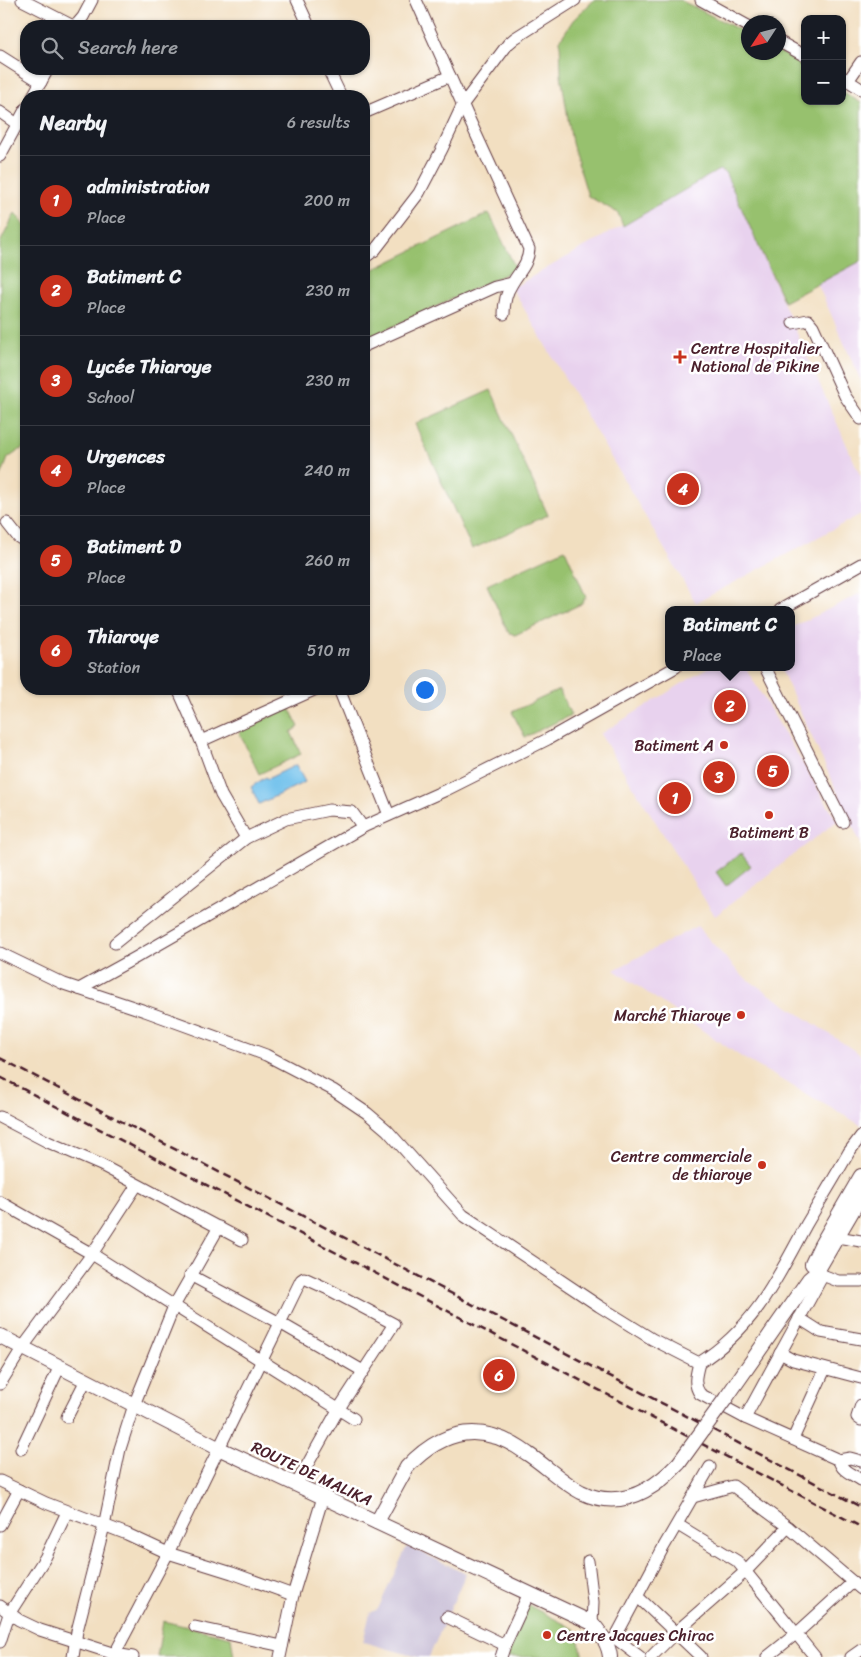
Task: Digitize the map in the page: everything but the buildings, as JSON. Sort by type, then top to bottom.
[{"type":"main road","points":[[816,1276],[810,1268],[821,1245],[861,1176]]},
{"type":"main road","points":[[377,1522],[407,1467],[419,1454],[437,1442],[462,1433],[477,1433],[504,1439],[528,1453],[569,1485],[595,1496],[618,1498],[645,1492],[665,1478],[679,1463],[816,1276],[861,1196]]},
{"type":"main road","name":"ROUTE DE MALIKA","points":[[0,1336],[218,1448],[592,1623]]},
{"type":"main road","points":[[592,1623],[610,1640],[610,1657]]},
{"type":"main road","points":[[600,1657],[610,1640]]},
{"type":"street","points":[[22,0],[59,20]]},
{"type":"street","points":[[80,20],[92,0]]},
{"type":"street","points":[[297,0],[306,20]]},
{"type":"street","points":[[416,0],[529,249],[526,266],[512,283],[504,301],[504,314]]},
{"type":"street","points":[[370,254],[375,250],[419,193],[462,104],[511,41],[575,0]]},
{"type":"street","points":[[701,0],[741,22]]},
{"type":"street","points":[[786,46],[801,54]]},
{"type":"street","points":[[0,56],[20,69]]},
{"type":"street","points":[[846,78],[861,62]]},
{"type":"street","points":[[30,75],[41,82]]},
{"type":"street","points":[[36,90],[45,75]]},
{"type":"street","points":[[331,75],[337,90]]},
{"type":"street","points":[[370,110],[450,76]]},
{"type":"street","points":[[846,80],[861,89]]},
{"type":"street","points":[[0,112],[17,124]]},
{"type":"street","points":[[0,156],[20,119]]},
{"type":"street","points":[[370,343],[495,286],[512,283]]},
{"type":"street","points":[[793,323],[808,320],[813,326],[845,396],[861,419]]},
{"type":"street","points":[[7,523],[20,538]]},
{"type":"street","points":[[787,606],[861,564]]},
{"type":"street","points":[[79,988],[136,958],[363,827],[446,790],[548,739],[669,671]]},
{"type":"street","points":[[767,671],[843,822]]},
{"type":"street","points":[[181,695],[201,740],[221,795],[246,838]]},
{"type":"street","points":[[201,740],[302,695]]},
{"type":"street","points":[[341,695],[389,814]]},
{"type":"street","points":[[115,943],[246,838],[286,819],[329,810],[352,812],[363,827]]},
{"type":"street","points":[[0,954],[58,982],[266,1055],[333,1090],[367,1113],[387,1130],[463,1215],[652,1339],[699,1364]]},
{"type":"street","points":[[0,1117],[48,1142],[93,1161],[242,1240]]},
{"type":"street","points":[[861,1136],[849,1152],[781,1272],[760,1305],[741,1330],[719,1351],[699,1364],[695,1380],[696,1388],[700,1394],[745,1418],[839,1460],[850,1458],[861,1461]]},
{"type":"street","points":[[0,1384],[23,1347],[92,1254],[138,1185]]},
{"type":"street","points":[[0,1202],[92,1254],[354,1420]]},
{"type":"street","points":[[73,1657],[75,1640],[104,1526],[120,1449],[134,1405],[174,1306],[190,1275],[219,1228]]},
{"type":"street","points":[[837,1237],[861,1242]]},
{"type":"street","points":[[190,1275],[280,1323],[363,1371]]},
{"type":"street","points":[[745,1418],[799,1318],[816,1276],[838,1280],[861,1281]]},
{"type":"street","points":[[114,1656],[168,1553],[301,1280],[304,1278],[394,1324],[338,1410],[296,1485]]},
{"type":"street","points":[[799,1318],[821,1332],[861,1339]]},
{"type":"street","points":[[780,1353],[793,1360],[861,1378]]},
{"type":"street","points":[[21,1449],[60,1366]]},
{"type":"street","points":[[793,1439],[825,1368]]},
{"type":"street","points":[[68,1417],[86,1380]]},
{"type":"street","points":[[861,1405],[857,1417],[861,1420]]},
{"type":"street","points":[[839,1460],[840,1465],[844,1469],[861,1480]]},
{"type":"street","points":[[640,1657],[610,1640],[638,1597],[663,1548],[710,1467]]},
{"type":"street","points":[[0,1481],[67,1512],[136,1538],[168,1553],[232,1572],[293,1595]]},
{"type":"street","points":[[694,1497],[733,1486],[788,1527],[857,1585],[767,1657]]},
{"type":"street","points":[[0,1526],[19,1490]]},
{"type":"street","points":[[194,1628],[281,1651],[293,1595],[323,1497]]},
{"type":"street","points":[[0,1642],[5,1610],[45,1558],[67,1512]]},
{"type":"street","points":[[678,1524],[737,1561],[815,1657]]},
{"type":"street","points":[[651,1657],[676,1632],[746,1571],[788,1527]]},
{"type":"street","points":[[588,1562],[593,1602],[592,1623]]},
{"type":"street","points":[[501,1657],[529,1593]]},
{"type":"street","points":[[638,1597],[701,1657]]},
{"type":"street","points":[[5,1610],[40,1630],[75,1640],[114,1656],[133,1657]]},
{"type":"street","points":[[447,1617],[505,1645]]},
{"type":"street","points":[[851,1657],[861,1650]]},
{"type":"shaded area","name":"Centre Hospitalier National de Pikine","points":[[720,170],[725,172],[861,477],[861,514],[696,603],[512,288]]},
{"type":"shaded area","points":[[861,261],[861,381],[817,283]]},
{"type":"shaded area","points":[[861,593],[861,844],[782,671],[795,671],[795,626]]},
{"type":"shaded area","points":[[702,671],[747,671],[837,821],[715,916],[600,734]]},
{"type":"shaded area","name":"Marché Thiaroye","points":[[697,926],[741,975],[861,1055],[861,1125],[743,1058],[614,970]]},
{"type":"shaded area","points":[[407,1546],[466,1573],[429,1657],[418,1657],[363,1642],[370,1613],[378,1609]]},
{"type":"green space","points":[[594,0],[680,0],[741,30],[741,60],[786,60],[786,56],[801,65],[801,105],[846,105],[846,94],[861,103],[861,261],[784,302],[725,172],[720,170],[623,226],[618,213],[588,196],[572,143],[561,75],[560,40],[573,20]]},
{"type":"green space","points":[[15,213],[20,219],[20,450],[8,458],[0,476],[0,243]]},
{"type":"green space","points":[[489,213],[516,269],[370,337],[370,271]]},
{"type":"green space","points":[[491,390],[548,515],[472,549],[415,424]]},
{"type":"green space","points":[[565,549],[586,597],[581,604],[515,635],[508,632],[487,585]]},
{"type":"green space","points":[[559,690],[571,715],[525,737],[512,712]]},
{"type":"green space","points":[[289,707],[299,727],[291,732],[301,754],[259,774],[239,732]]},
{"type":"green space","points":[[741,853],[751,866],[726,886],[716,872]]},
{"type":"green space","name":"Centre Jacques Chirac","points":[[528,1605],[576,1630],[583,1657],[507,1657]]},
{"type":"green space","points":[[163,1621],[231,1637],[234,1657],[157,1657]]},
{"type":"water","points":[[296,765],[305,782],[259,804],[251,787],[266,777],[267,779]]},
{"type":"railway","points":[[0,1058],[861,1507]]},
{"type":"railway","points":[[0,1077],[861,1527]]},
{"type":"place","name":"Centre Hospitalier National de Pikine","points":[[680,357]]},
{"type":"place","name":"Urgences","points":[[683,489]]},
{"type":"place","name":"Batiment C","points":[[730,706]]},
{"type":"place","name":"Batiment A","points":[[724,745]]},
{"type":"place","name":"Batiment D","points":[[773,771]]},
{"type":"place","name":"Lycée Thiaroye","points":[[719,777]]},
{"type":"place","name":"administration","points":[[675,798]]},
{"type":"place","name":"Batiment B","points":[[769,815]]},
{"type":"place","name":"Marché Thiaroye","points":[[741,1015]]},
{"type":"place","name":"Centre commerciale de thiaroye","points":[[762,1165]]},
{"type":"place","name":"Thiaroye","points":[[499,1375]]},
{"type":"place","name":"Centre Jacques Chirac","points":[[547,1635]]}]
